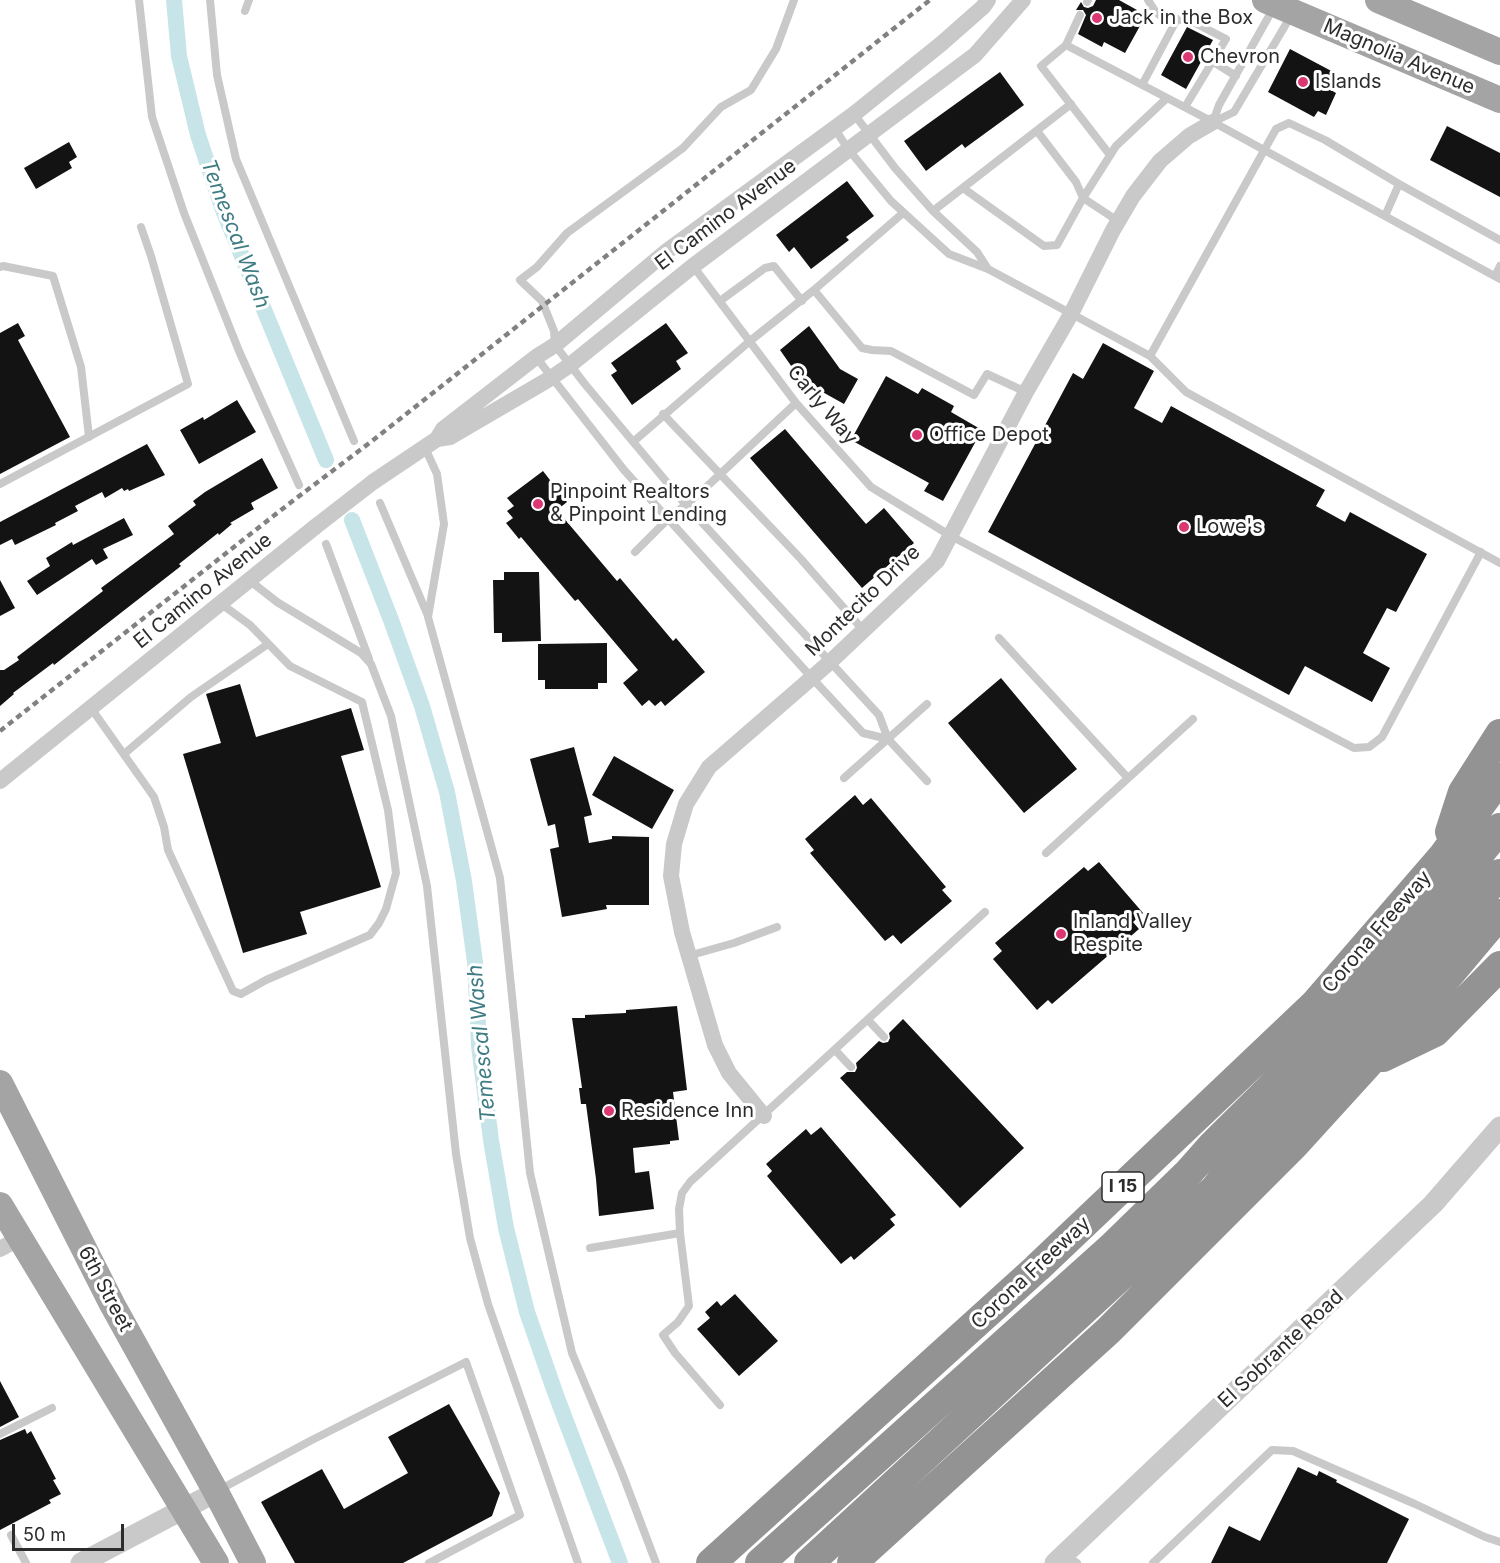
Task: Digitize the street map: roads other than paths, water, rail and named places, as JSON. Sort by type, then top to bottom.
[{"type":"highway","points":[[1443,856],[1463,792],[1500,734]]},
{"type":"highway","name":"Corona Freeway","points":[[711,1563],[1037,1268],[1314,1005],[1443,856],[1500,778]]},
{"type":"highway","points":[[785,1563],[1206,1182],[1223,1155],[1306,1053],[1439,904],[1500,828]]},
{"type":"highway","points":[[760,1563],[1111,1248],[1189,1172],[1223,1155],[1322,1077],[1379,1015],[1500,874]]},
{"type":"highway","points":[[852,1563],[1108,1331],[1294,1145],[1370,1064],[1500,914]]},
{"type":"highway","points":[[1370,1064],[1435,1032],[1500,966]]},
{"type":"highway","points":[[734,1563],[1183,1164],[1223,1155]]},
{"type":"highway","points":[[809,1563],[1215,1189],[1223,1155]]},
{"type":"main road","points":[[1378,0],[1500,52]]},
{"type":"main road","name":"Magnolia Avenue","points":[[1278,5],[1500,100]]},
{"type":"main road","name":"6th Street","points":[[0,1083],[120,1320],[253,1563]]},
{"type":"main road","points":[[0,1205],[10,1243],[185,1510],[216,1563]]},
{"type":"street","name":"El Camino Avenue","points":[[431,444],[443,429],[536,357],[555,345],[667,251],[854,114],[941,44],[988,0]]},
{"type":"street","name":"El Camino Avenue","points":[[0,781],[373,482],[431,444],[450,437],[570,365],[693,266],[975,55],[1023,0]]},
{"type":"street","name":"Montecito Drive","points":[[764,1116],[729,1073],[715,1045],[688,956],[672,876],[674,844],[686,804],[709,767],[830,662],[937,561],[1133,196],[1160,161],[1190,136],[1213,122]]},
{"type":"street","name":"El Sobrante Road","points":[[1065,1560],[1433,1204],[1500,1127]]},
{"type":"street","points":[[81,1563],[216,1492]]},
{"type":"lane","points":[[139,0],[152,117],[177,191],[239,351],[299,485]]},
{"type":"lane","points":[[210,0],[217,75],[236,159],[354,441]]},
{"type":"lane","points":[[244,11],[249,0]]},
{"type":"lane","points":[[794,0],[776,49],[751,90],[721,107],[683,148],[567,233],[537,267],[520,280],[542,301],[554,332],[555,345],[570,365],[685,504],[879,715],[888,740],[927,781]]},
{"type":"lane","points":[[1148,0],[1164,19],[1192,22],[1226,39],[1185,107]]},
{"type":"lane","points":[[1213,122],[1219,105],[1278,5]]},
{"type":"lane","points":[[1213,122],[1234,112],[1278,5]]},
{"type":"lane","points":[[1080,15],[1066,45],[1041,66],[1110,155]]},
{"type":"lane","points":[[1142,85],[1177,19]]},
{"type":"lane","points":[[1066,45],[1213,122],[1497,277],[1500,266]]},
{"type":"lane","points":[[1212,61],[1236,76]]},
{"type":"lane","points":[[963,188],[1044,246],[1057,245],[1116,146],[1167,98]]},
{"type":"lane","points":[[933,211],[1071,104]]},
{"type":"lane","points":[[854,114],[895,168],[933,211],[977,252],[988,269]]},
{"type":"lane","points":[[1150,356],[1276,129],[1289,123],[1325,140],[1500,240]]},
{"type":"lane","points":[[835,129],[848,149],[903,213],[949,254],[988,269],[1150,356],[1186,392],[1500,563]]},
{"type":"lane","points":[[1036,131],[1076,182],[1083,198],[1118,221]]},
{"type":"lane","points":[[1385,216],[1399,184]]},
{"type":"lane","points":[[633,442],[663,414],[802,301],[903,213]]},
{"type":"lane","points":[[0,484],[188,384],[141,227]]},
{"type":"lane","name":"Carly Way","points":[[693,266],[796,403],[871,487],[951,536],[1354,748],[1369,747],[1382,737],[1481,552]]},
{"type":"lane","points":[[720,301],[765,268],[774,266],[802,301]]},
{"type":"lane","points":[[0,267],[53,276],[81,367],[89,437]]},
{"type":"lane","points":[[814,290],[862,348],[891,351],[974,395],[987,374],[1026,392]]},
{"type":"lane","points":[[536,357],[624,470],[812,678],[863,733],[888,740]]},
{"type":"lane","points":[[635,552],[668,519],[721,474],[796,403]]},
{"type":"lane","points":[[663,414],[800,558],[864,631]]},
{"type":"lane","points":[[428,617],[444,524],[431,444]]},
{"type":"lane","points":[[381,503],[428,617],[500,878],[530,1173],[572,1353],[622,1473],[656,1563]]},
{"type":"lane","points":[[326,544],[391,716],[427,885],[456,1154],[470,1238],[488,1304],[578,1563]]},
{"type":"lane","points":[[249,580],[276,602],[361,653],[371,664]]},
{"type":"lane","points":[[91,708],[154,797],[164,827],[168,850],[233,991],[241,994],[266,980],[370,935],[386,909],[396,873],[388,810],[362,702],[290,666],[250,625],[220,603]]},
{"type":"lane","points":[[999,638],[1128,778]]},
{"type":"lane","points":[[124,754],[191,697],[268,644]]},
{"type":"lane","points":[[844,778],[927,704]]},
{"type":"lane","points":[[1047,853],[1193,719]]},
{"type":"lane","points":[[720,1405],[675,1353],[663,1335],[678,1322],[688,1306],[680,1233],[679,1209],[682,1193],[690,1182],[985,912]]},
{"type":"lane","points":[[688,956],[734,943],[777,927]]},
{"type":"lane","points":[[868,1020],[884,1037]]},
{"type":"lane","points":[[835,1050],[851,1067]]},
{"type":"lane","points":[[590,1248],[680,1233]]},
{"type":"lane","points":[[216,1492],[310,1441],[466,1362],[520,1515],[429,1563]]},
{"type":"lane","points":[[0,1434],[52,1408]]},
{"type":"lane","points":[[1153,1563],[1272,1450],[1293,1451],[1500,1542]]},
{"type":"lane","points":[[11,1535],[26,1563]]},
{"type":"waterway","name":"Temescal Wash","points":[[174,0],[179,56],[198,135],[223,210],[326,460]]},
{"type":"waterway","name":"Temescal Wash","points":[[352,520],[422,706],[447,792],[464,881],[475,962],[479,1046],[491,1140],[506,1228],[527,1312],[620,1563]]},
{"type":"railway","points":[[0,731],[372,441],[930,0]]},
{"type":"place","name":"Jack in the Box","points":[[1097,18]]},
{"type":"place","name":"Chevron","points":[[1188,57]]},
{"type":"place","name":"Islands","points":[[1303,82]]},
{"type":"place","name":"Office Depot","points":[[917,435]]},
{"type":"place","name":"Pinpoint Realtors & Pinpoint Lending","points":[[538,504]]},
{"type":"place","name":"Lowe's","points":[[1184,527]]},
{"type":"place","name":"Inland Valley Respite","points":[[1061,934]]},
{"type":"place","name":"Residence Inn","points":[[609,1111]]}]
